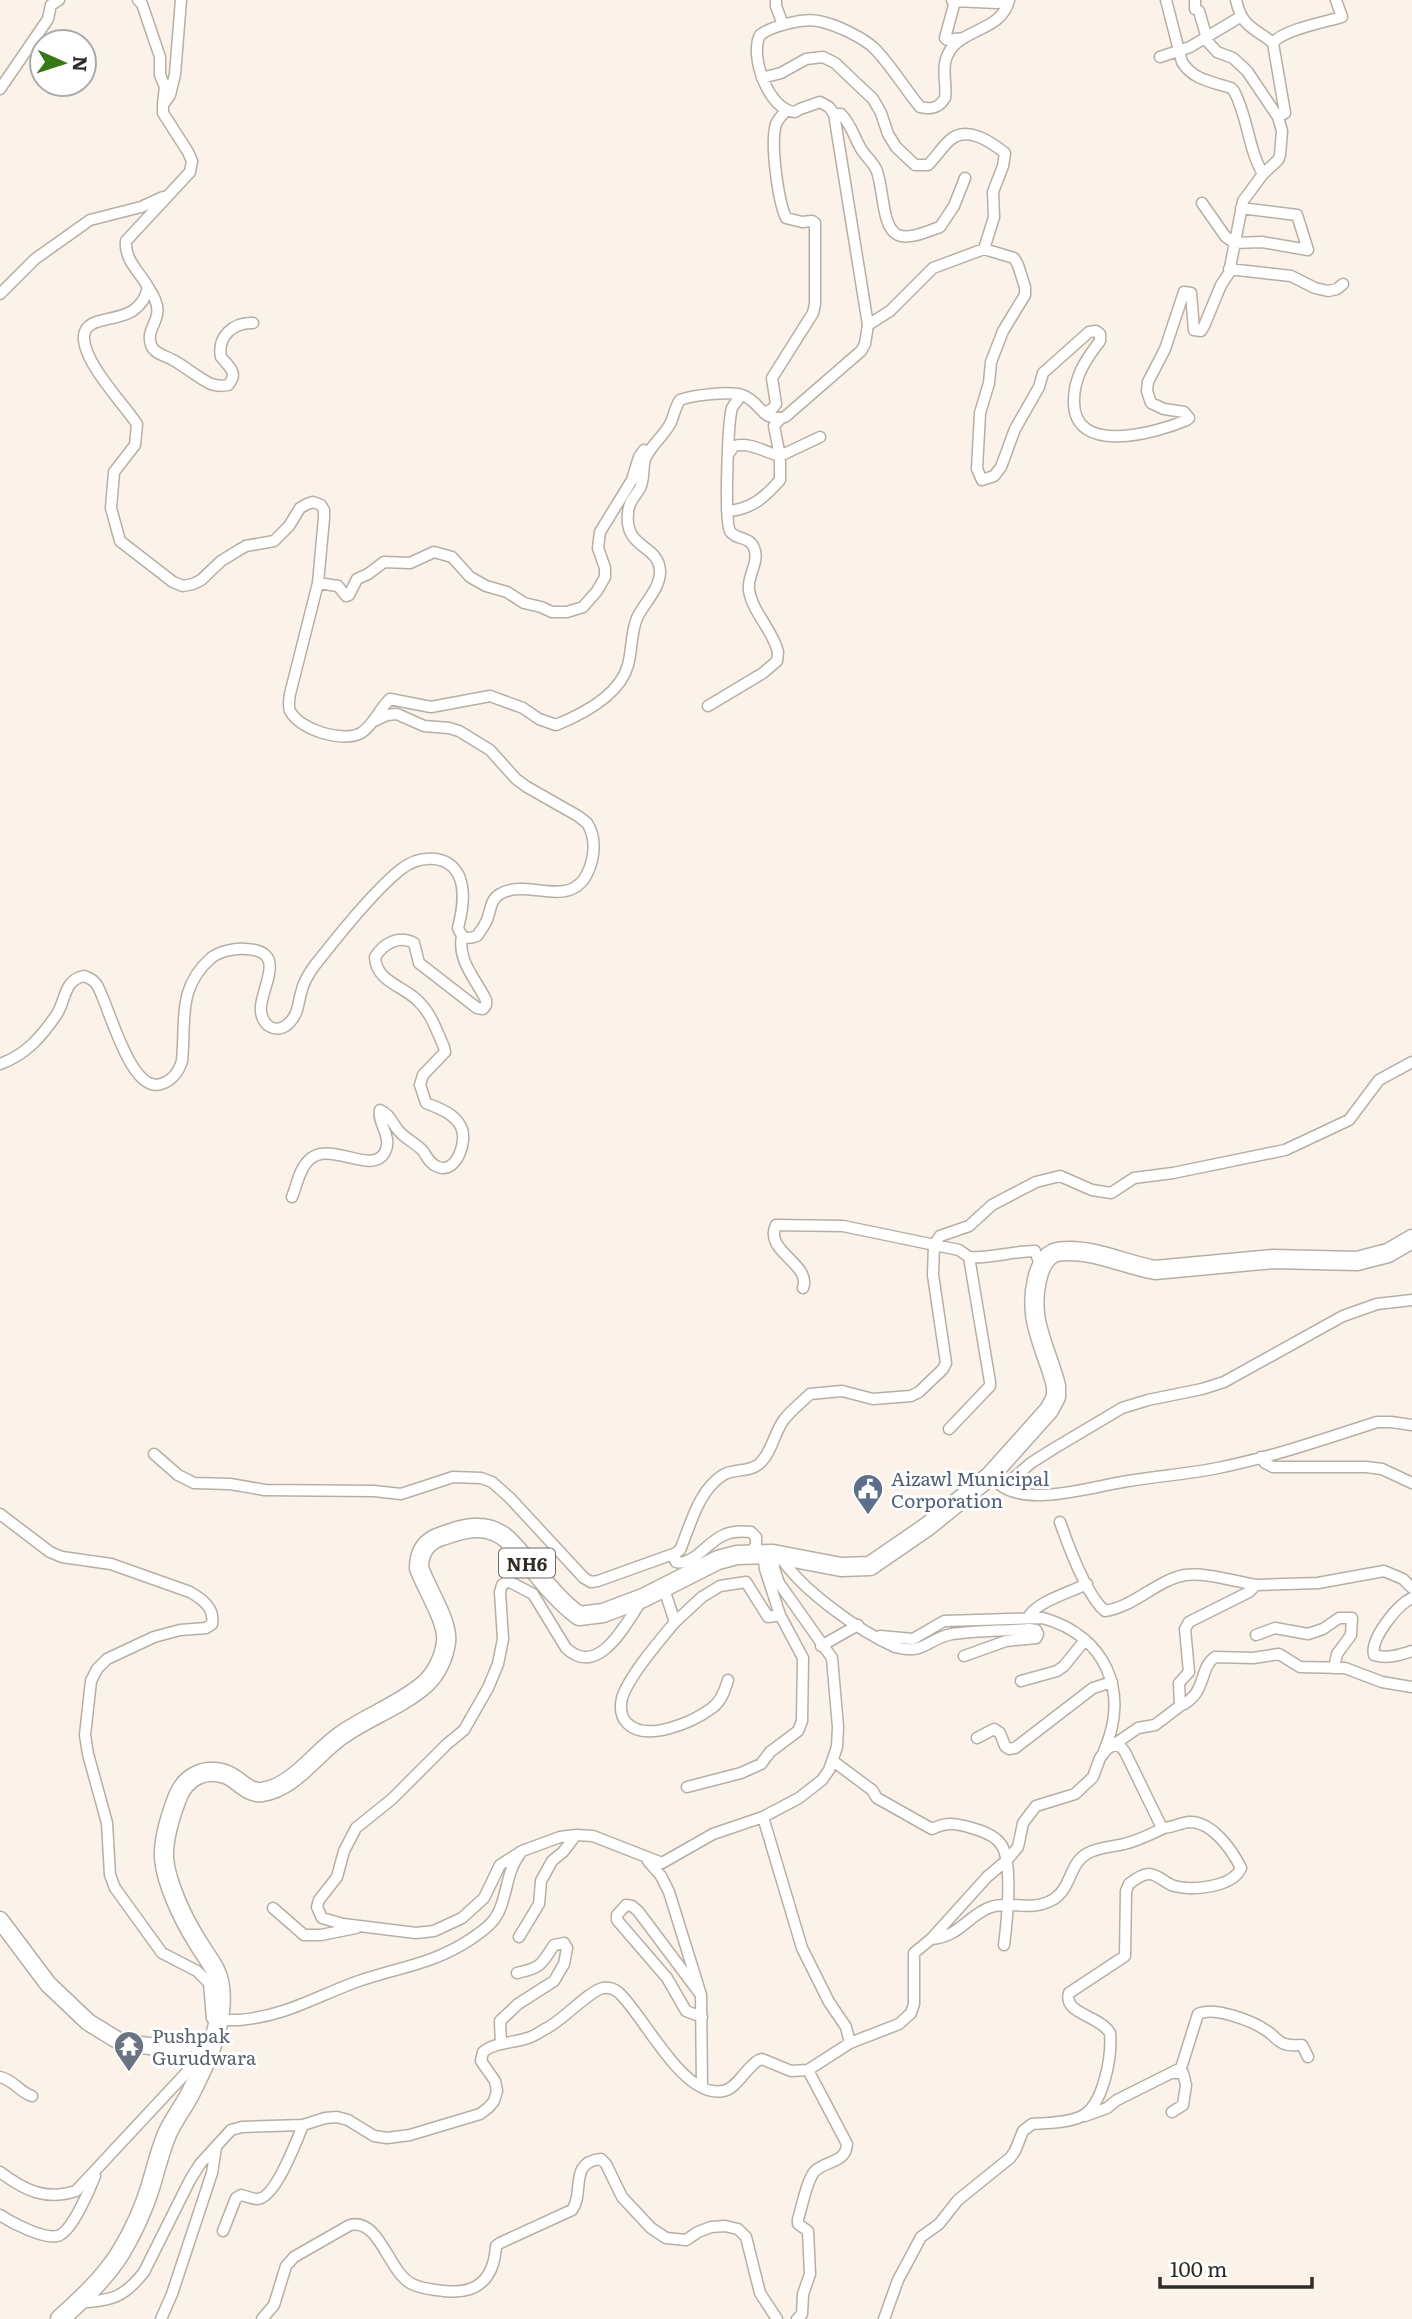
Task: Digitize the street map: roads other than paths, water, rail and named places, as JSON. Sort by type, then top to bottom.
[{"type":"highway","points":[[1041,1267],[1055,1252],[1072,1251],[1155,1270],[1273,1259],[1357,1261],[1388,1253],[1412,1239]]},
{"type":"highway","name":"NH6","points":[[61,2319],[110,2269],[138,2220],[168,2132],[188,2098],[208,2041],[220,2021],[221,1991],[218,1976],[183,1916],[166,1869],[164,1854],[167,1833],[173,1808],[186,1781],[197,1774],[211,1772],[227,1774],[246,1788],[259,1793],[272,1789],[286,1783],[341,1735],[425,1684],[438,1669],[446,1640],[443,1624],[419,1569],[419,1559],[425,1546],[438,1537],[477,1527],[492,1530],[507,1539],[564,1605],[579,1616],[603,1613],[643,1598],[718,1560],[737,1555],[766,1555],[841,1567],[870,1566],[997,1482],[1049,1410],[1056,1397],[1053,1373],[1035,1314],[1036,1289],[1041,1267]]},
{"type":"main road","points":[[0,1920],[48,1984],[88,2022],[122,2043],[168,2049],[208,2041]]},
{"type":"street","points":[[0,89],[48,19],[51,5],[60,0]]},
{"type":"street","points":[[138,0],[142,4],[160,57],[160,75],[165,88],[163,113],[192,161],[190,172],[126,241],[126,251],[130,259],[157,300],[150,343],[154,350],[211,384],[228,386],[233,375],[232,369],[220,357],[223,337],[232,328],[253,323]]},
{"type":"street","points":[[163,105],[170,96],[175,74],[181,0]]},
{"type":"street","points":[[776,0],[783,25]]},
{"type":"street","points":[[964,38],[945,40],[953,0],[990,4],[999,3],[1000,0]]},
{"type":"street","points":[[727,511],[751,506],[780,480],[780,456],[774,426],[861,351],[868,325],[834,114],[820,102],[800,108],[794,113],[786,111],[768,91],[762,78],[756,57],[757,41],[764,32],[783,25],[820,21],[867,41],[920,107],[926,109],[938,106],[945,98],[947,57],[964,38],[999,19],[1006,11],[1009,0]]},
{"type":"street","points":[[1166,0],[1186,69],[1196,76],[1234,91],[1255,160],[1263,174]]},
{"type":"street","points":[[868,325],[890,311],[933,268],[984,249],[1014,258],[1025,287],[1025,295],[1003,331],[991,362],[989,383],[980,413],[976,469],[982,480],[993,476],[1001,467],[1015,429],[1043,373],[1089,332],[1096,331],[1100,334],[1100,341],[1078,375],[1074,393],[1075,417],[1082,427],[1092,433],[1134,436],[1152,433],[1189,418],[1184,412],[1164,410],[1151,403],[1147,391],[1148,382],[1165,349],[1184,292],[1191,293],[1192,328],[1199,332],[1204,326],[1229,269],[1243,201],[1263,174],[1278,160],[1282,131],[1278,117],[1247,71],[1233,58],[1217,52],[1205,37],[1199,11],[1195,9],[1195,0]]},
{"type":"street","points":[[1236,0],[1240,17],[1273,43],[1285,113],[1278,117]]},
{"type":"street","points":[[1273,43],[1280,35],[1342,17],[1336,0]]},
{"type":"street","points":[[1160,57],[1190,47],[1240,17]]},
{"type":"street","points":[[762,78],[781,73],[806,59],[823,57],[843,69],[873,99],[881,113],[887,134],[915,165],[928,165],[951,139],[960,134],[979,137],[1005,153],[993,192],[994,217],[984,249]]},
{"type":"street","points":[[764,413],[776,404],[772,378],[813,313],[815,304],[815,223],[786,218],[777,181],[775,127],[780,116],[786,111]]},
{"type":"street","points":[[834,114],[841,114],[847,120],[862,150],[875,168],[883,194],[885,214],[890,229],[897,234],[906,236],[940,227],[954,206],[965,178]]},
{"type":"street","points":[[0,294],[35,259],[90,220],[141,207],[170,193]]},
{"type":"street","points":[[1202,203],[1225,236],[1234,243],[1262,242],[1308,250],[1297,215],[1241,208]]},
{"type":"street","points":[[1229,269],[1291,276],[1315,288],[1328,291],[1343,284]]},
{"type":"street","points":[[148,287],[143,301],[134,311],[92,324],[85,331],[84,338],[90,358],[106,384],[137,424],[135,445],[114,472],[111,491],[111,508],[120,541],[173,582],[183,586],[201,580],[221,561],[246,546],[274,541],[289,526],[300,508],[317,503],[324,510],[317,583],[289,694],[290,711],[316,731],[340,737],[359,734],[390,699],[431,707],[490,696],[523,708],[539,719],[556,725],[572,719],[601,700],[618,685],[628,666],[636,620],[654,591],[660,570],[657,560],[631,537],[627,528],[629,501],[640,489],[645,460],[670,425],[680,400],[701,395],[741,395],[752,400],[768,417],[781,418]]},
{"type":"street","points":[[708,706],[763,673],[777,661],[778,652],[750,596],[748,579],[756,560],[754,546],[728,529],[733,408],[741,395]]},
{"type":"street","points":[[729,454],[734,446],[742,445],[760,447],[780,456],[820,437]]},
{"type":"street","points":[[317,583],[338,586],[346,596],[356,579],[384,562],[410,563],[435,552],[453,557],[470,577],[486,586],[507,592],[524,603],[552,612],[577,610],[588,603],[604,581],[605,568],[598,548],[600,532],[632,480],[639,457],[651,448]]},
{"type":"street","points":[[373,721],[397,714],[424,726],[459,731],[490,750],[516,779],[578,816],[592,830],[592,859],[586,876],[575,886],[561,892],[549,893],[523,889],[502,892],[491,906],[477,936],[462,936]]},
{"type":"street","points":[[0,1064],[24,1053],[42,1035],[60,1009],[65,991],[77,977],[84,976],[97,984],[122,1048],[136,1071],[149,1084],[165,1084],[180,1069],[182,1061],[187,989],[214,956],[242,948],[260,950],[266,954],[270,964],[270,979],[261,1005],[262,1018],[267,1026],[275,1030],[284,1027],[292,1021],[298,1009],[304,983],[313,967],[377,892],[402,868],[423,859],[447,862],[460,878],[463,912],[458,928],[462,936],[461,954],[486,1000],[483,1009],[477,1008],[419,963],[414,943],[409,940],[390,942],[375,957],[379,971],[410,993],[428,1012],[444,1047],[445,1052],[423,1075],[420,1085],[426,1103],[446,1111],[461,1126],[462,1144],[454,1162],[438,1167],[429,1161],[421,1148],[398,1131],[389,1115],[379,1111],[387,1137],[387,1148],[382,1157],[373,1161],[330,1153],[313,1157],[302,1169],[292,1197]]},
{"type":"street","points":[[964,1656],[1006,1641],[1036,1638],[1038,1634],[1036,1630],[1029,1629],[951,1634],[925,1647],[904,1649],[886,1643],[823,1600],[792,1572],[766,1555],[756,1545],[751,1532],[742,1531],[717,1538],[686,1562],[676,1562],[674,1558],[707,1491],[722,1476],[748,1470],[761,1462],[783,1422],[810,1394],[842,1391],[873,1399],[911,1396],[946,1367],[933,1275],[934,1245],[940,1236],[969,1226],[992,1205],[1036,1182],[1060,1176],[1092,1190],[1111,1194],[1134,1178],[1173,1173],[1286,1150],[1349,1120],[1379,1080],[1412,1062]]},
{"type":"street","points":[[803,1288],[804,1276],[783,1254],[775,1236],[776,1225],[842,1226],[958,1250],[969,1257],[978,1258],[1014,1251],[1035,1251],[1041,1267]]},
{"type":"street","points":[[949,1429],[990,1385],[969,1257]]},
{"type":"street","points":[[997,1482],[1122,1408],[1224,1382],[1343,1316],[1377,1304],[1412,1300]]},
{"type":"street","points":[[997,1482],[1021,1494],[1041,1495],[1218,1468],[1377,1422],[1412,1425]]},
{"type":"street","points":[[154,1454],[178,1475],[194,1483],[230,1484],[265,1490],[374,1491],[401,1494],[453,1477],[481,1478],[501,1489],[591,1582],[676,1553]]},
{"type":"street","points":[[1261,1457],[1265,1464],[1273,1467],[1382,1469],[1412,1483]]},
{"type":"street","points":[[0,1514],[50,1552],[62,1557],[111,1564],[190,1592],[211,1610],[212,1624],[206,1628],[180,1630],[154,1637],[107,1659],[97,1669],[91,1681],[85,1735],[107,1823],[108,1861],[115,1888],[162,1953],[205,1977],[211,1990],[212,2018],[220,2021],[256,2018],[294,2009],[357,1982],[430,1961],[459,1947],[493,1921],[501,1906],[512,1864],[523,1851]]},
{"type":"street","points":[[1059,1522],[1087,1584],[1100,1606],[1108,1611],[1182,1576],[1196,1574],[1256,1585],[1318,1583],[1384,1572],[1403,1579],[1412,1588]]},
{"type":"street","points":[[687,1787],[741,1773],[761,1764],[770,1752],[800,1727],[804,1710],[803,1658],[780,1615],[765,1569],[766,1555]]},
{"type":"street","points":[[643,1598],[612,1643],[596,1656],[580,1657],[566,1648],[533,1594],[508,1581],[502,1585],[502,1652],[488,1688],[464,1730],[392,1799],[356,1828],[344,1851],[337,1877],[318,1900],[318,1913],[326,1920],[416,1933],[434,1931],[462,1919],[484,1898],[500,1865],[523,1851],[561,1837],[593,1836],[657,1863],[666,1862],[713,1834],[763,1817],[799,1798],[822,1780],[833,1761],[838,1727],[832,1658],[779,1583],[766,1555]]},
{"type":"street","points":[[727,1680],[724,1693],[712,1709],[664,1730],[640,1731],[624,1720],[621,1713],[621,1701],[625,1691],[656,1644],[702,1597],[720,1586],[746,1582],[768,1616],[780,1615]]},
{"type":"street","points":[[1028,1618],[1031,1611],[1045,1602],[1087,1584]]},
{"type":"street","points":[[1180,1706],[1179,1683],[1189,1672],[1187,1625],[1249,1592],[1256,1585]]},
{"type":"street","points":[[664,1589],[675,1622]]},
{"type":"street","points":[[1412,1598],[1399,1608],[1381,1631],[1373,1653],[1378,1657],[1398,1656],[1412,1651]]},
{"type":"street","points":[[79,2303],[117,2298],[136,2282],[144,2272],[190,2180],[200,2164],[230,2130],[242,2127],[303,2125],[337,2117],[348,2120],[374,2136],[387,2138],[411,2135],[480,2114],[494,2101],[497,2091],[495,2081],[481,2061],[489,2047],[530,2038],[554,2024],[600,1989],[610,1987],[619,1993],[652,2039],[687,2077],[702,2087],[724,2091],[755,2062],[762,2059],[791,2071],[808,2070],[850,2043],[899,2024],[911,2012],[914,2004],[914,1953],[931,1939],[986,1877],[1018,1847],[1023,1823],[1032,1810],[1041,1804],[1075,1794],[1093,1777],[1110,1736],[1114,1707],[1112,1682],[1104,1662],[1091,1644],[1055,1622],[1043,1618],[944,1621],[913,1639],[872,1634]]},
{"type":"street","points":[[1256,1635],[1275,1628],[1308,1634],[1323,1629],[1339,1618],[1352,1618],[1351,1635],[1337,1654],[1334,1668]]},
{"type":"street","points":[[821,1646],[858,1625]]},
{"type":"street","points":[[1021,1681],[1057,1671],[1085,1640]]},
{"type":"street","points":[[1103,1754],[1138,1728],[1156,1725],[1194,1698],[1210,1661],[1215,1657],[1253,1658],[1279,1654],[1300,1667],[1345,1668],[1382,1682],[1412,1686]]},
{"type":"street","points":[[977,1738],[994,1729],[1000,1733],[1004,1746],[1015,1748],[1093,1688],[1112,1682]]},
{"type":"street","points":[[1114,1744],[1125,1752],[1164,1828]]},
{"type":"street","points":[[833,1761],[872,1790],[877,1798],[932,1829],[943,1824],[959,1824],[997,1839],[1007,1860],[1008,1906],[1004,1945]]},
{"type":"street","points":[[763,1817],[802,1948],[829,2003],[846,2027],[850,2043]]},
{"type":"street","points":[[931,1939],[950,1934],[989,1907],[1035,1906],[1053,1899],[1069,1883],[1077,1862],[1093,1850],[1139,1840],[1164,1828],[1190,1822],[1198,1823],[1222,1840],[1236,1857],[1241,1868],[1238,1874],[1229,1881],[1210,1886],[1173,1886],[1153,1874],[1147,1874],[1129,1884],[1126,1891],[1125,1956],[1069,1993],[1069,2006],[1100,2021],[1110,2033],[1111,2052],[1104,2081],[1094,2104],[1081,2117]]},
{"type":"street","points":[[519,1937],[539,1904],[541,1881],[552,1861],[576,1835]]},
{"type":"street","points":[[645,1858],[661,1876],[669,1892],[701,1995],[702,2087]]},
{"type":"street","points":[[701,1995],[638,1910],[626,1905],[617,1914],[617,1920],[667,1978],[687,2011],[702,2017]]},
{"type":"street","points":[[273,1908],[301,1933],[307,1935],[370,1926]]},
{"type":"street","points":[[501,2044],[500,2021],[523,2000],[554,1981],[564,1964],[564,1942],[554,1945],[536,1969],[517,1973]]},
{"type":"street","points":[[884,2319],[898,2280],[921,2237],[939,2224],[958,2200],[1010,2158],[1027,2127],[1081,2117],[1107,2108],[1116,2100],[1181,2068],[1198,2014],[1204,2011],[1230,2015],[1269,2032],[1286,2045],[1302,2045],[1308,2057]]},
{"type":"street","points":[[0,2172],[40,2195],[61,2196],[80,2188],[186,2073],[208,2041]]},
{"type":"street","points":[[797,2319],[802,2314],[803,2294],[810,2274],[808,2231],[798,2224],[798,2219],[812,2175],[822,2166],[842,2157],[847,2151],[847,2144],[808,2070]]},
{"type":"street","points":[[1172,2073],[1183,2073],[1186,2085],[1183,2105],[1172,2112]]},
{"type":"street","points":[[0,2077],[12,2081],[24,2094],[32,2096]]},
{"type":"street","points":[[223,2231],[236,2198],[241,2195],[262,2198],[275,2184],[303,2125]]},
{"type":"street","points":[[161,2319],[172,2294],[212,2173],[216,2147]]},
{"type":"street","points":[[262,2319],[274,2305],[286,2266],[294,2257],[350,2225],[358,2224],[369,2228],[400,2273],[413,2285],[456,2293],[477,2287],[493,2269],[496,2246],[572,2210],[577,2203],[578,2174],[588,2162],[601,2159],[622,2197],[651,2228],[666,2238],[686,2240],[710,2227],[738,2229],[746,2237],[760,2293],[778,2319]]},
{"type":"street","points":[[0,2215],[26,2229],[55,2237],[60,2235],[77,2213],[98,2166]]},
{"type":"place","name":"Aizawl Municipal Corporation","points":[[868,1516]]},
{"type":"place","name":"Pushpak Gurudwara","points":[[129,2073]]}]
